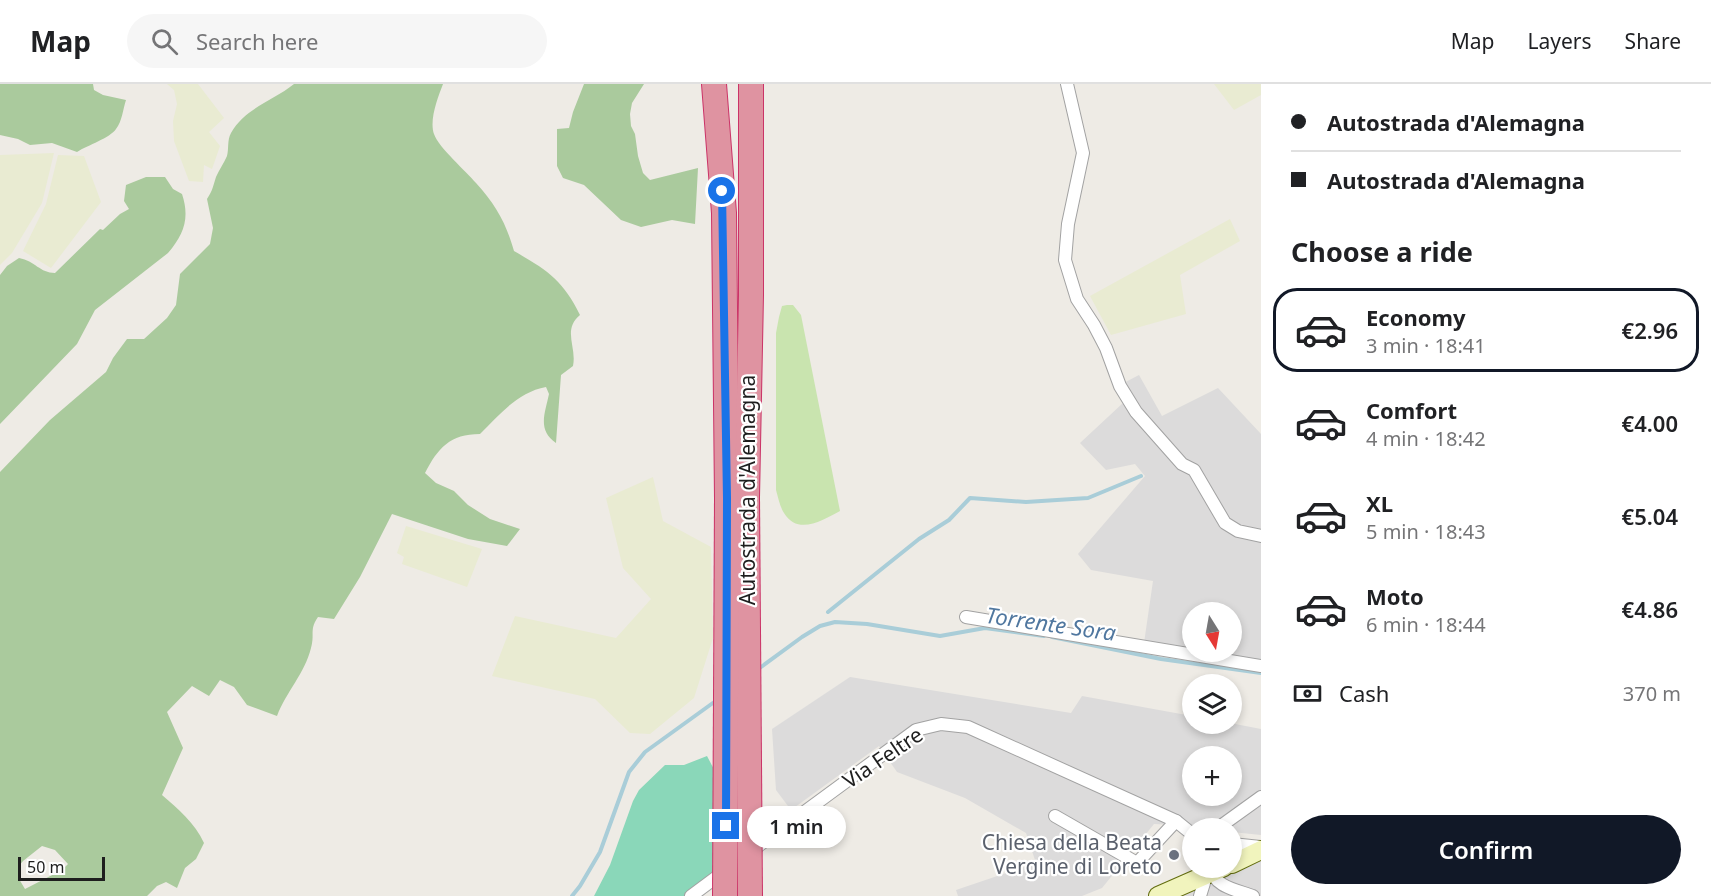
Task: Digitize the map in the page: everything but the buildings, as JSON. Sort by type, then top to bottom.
[{"type":"highway","name":"Autostrada d'Alemagna","points":[[714,84],[724,213],[737,497],[750,896]]},
{"type":"highway","name":"Autostrada d'Alemagna","points":[[725,896],[737,497],[751,295],[751,84]]},
{"type":"main road","points":[[1242,859],[1261,849]]},
{"type":"main road","points":[[1158,896],[1197,878]]},
{"type":"street","points":[[1067,84],[1083,153],[1068,224],[1065,260],[1077,299],[1106,348],[1120,386],[1149,428],[1182,464],[1194,470],[1224,523],[1238,531],[1261,536]]},
{"type":"street","points":[[966,617],[1261,666]]},
{"type":"street","name":"Via Feltre","points":[[691,896],[916,730],[941,723],[968,727],[1176,821],[1182,826]]},
{"type":"street","points":[[1232,818],[1261,797]]},
{"type":"street","points":[[1055,816],[1137,863],[1176,821]]},
{"type":"street","points":[[1242,846],[1261,849]]},
{"type":"street","points":[[1200,896],[1207,878]]},
{"type":"street","points":[[1216,878],[1218,883],[1253,896]]},
{"type":"shaded area","points":[[1139,375],[1162,416],[1218,388],[1261,434],[1261,664],[1242,661],[1242,602],[1182,602],[1182,650],[1144,643],[1153,581],[1091,570],[1078,554],[1145,476],[1135,464],[1106,470],[1080,443],[1123,403],[1114,388]]},
{"type":"shaded area","points":[[850,677],[1071,713],[1082,696],[1182,714],[1182,734],[1242,734],[1242,725],[1261,729],[1261,835],[1242,833],[1242,818],[1182,818],[1182,825],[1154,824],[1102,888],[1082,896],[958,896],[956,890],[1036,863],[1026,833],[965,798],[897,772],[879,746],[791,810],[776,790],[772,729]]},
{"type":"shaded area","points":[[1261,854],[1261,896],[1167,896],[1207,878],[1242,878],[1242,862]]},
{"type":"green space","points":[[0,84],[93,84],[94,90],[103,95],[126,100],[120,123],[113,132],[77,152],[52,143],[30,145],[18,139],[0,135]]},
{"type":"green space","points":[[167,84],[198,84],[224,118],[209,132],[220,146],[212,169],[204,165],[203,182],[189,181],[174,141],[173,121],[177,104],[174,90]]},
{"type":"green space","points":[[294,84],[443,84],[433,122],[437,140],[495,207],[508,232],[514,251],[553,277],[567,293],[580,315],[571,333],[573,366],[561,375],[556,443],[546,433],[544,427],[544,414],[549,394],[546,387],[518,399],[480,434],[461,437],[446,444],[435,456],[425,473],[436,483],[454,491],[468,505],[490,519],[520,529],[507,546],[468,539],[392,514],[360,577],[334,619],[318,617],[315,621],[308,657],[277,716],[247,705],[234,687],[220,680],[209,696],[192,686],[167,712],[183,748],[162,795],[191,823],[204,843],[196,859],[185,868],[177,888],[166,882],[157,886],[147,896],[0,896],[0,472],[50,420],[106,372],[127,339],[144,339],[167,318],[176,305],[180,274],[210,244],[213,228],[207,199],[227,156],[231,133],[244,117]],"holes":[[[42,846],[55,850],[68,864],[62,870],[25,889],[19,879],[18,867]]]},
{"type":"green space","points":[[584,84],[644,84],[632,103],[630,114],[643,173],[650,180],[698,168],[695,224],[672,220],[641,227],[621,220],[584,185],[563,178],[557,166],[557,129],[569,128]]},
{"type":"green space","points":[[1214,84],[1261,84],[1261,95],[1234,110]]},
{"type":"green space","points":[[54,153],[42,203],[12,253],[0,265],[0,155]]},
{"type":"green space","points":[[58,155],[84,156],[101,202],[51,268],[23,251],[46,204]]},
{"type":"green space","points":[[146,177],[165,177],[173,189],[182,194],[185,218],[178,239],[168,253],[95,310],[77,344],[0,424],[0,275],[7,266],[19,258],[45,271],[55,273],[100,229],[103,230],[129,209],[124,201],[126,185]]},
{"type":"green space","points":[[1230,219],[1240,241],[1180,275],[1186,314],[1111,335],[1090,296]]},
{"type":"green space","points":[[793,305],[801,315],[840,511],[819,522],[803,525],[796,524],[784,513],[776,490],[776,333],[782,306]]},
{"type":"green space","points":[[653,477],[663,521],[711,547],[713,638],[694,698],[650,734],[630,733],[595,699],[492,676],[515,616],[616,638],[651,599],[623,568],[606,498]]},
{"type":"green space","points":[[406,526],[482,549],[467,587],[402,564],[404,557],[397,553]]},
{"type":"green space","points":[[707,756],[731,802],[746,852],[687,896],[594,896],[610,865],[639,790],[665,765],[684,765]]},
{"type":"waterway","points":[[828,612],[919,539],[949,520],[970,498],[1026,502],[1088,498],[1141,476]]},
{"type":"waterway","name":"Torrente Sora","points":[[757,670],[802,637],[820,626],[835,622],[867,624],[940,636],[985,628],[1044,636]]},
{"type":"waterway","name":"Torrente Sora","points":[[1052,637],[1161,659],[1261,673]]},
{"type":"waterway","name":"Torrente Sora","points":[[572,896],[600,852],[629,772],[645,752],[717,700]]},
{"type":"place","name":"Chiesa della Beata Vergine di Loreto","points":[[1174,855]]},
{"type":"route","points":[[722,191],[727,498],[726,826]]}]
